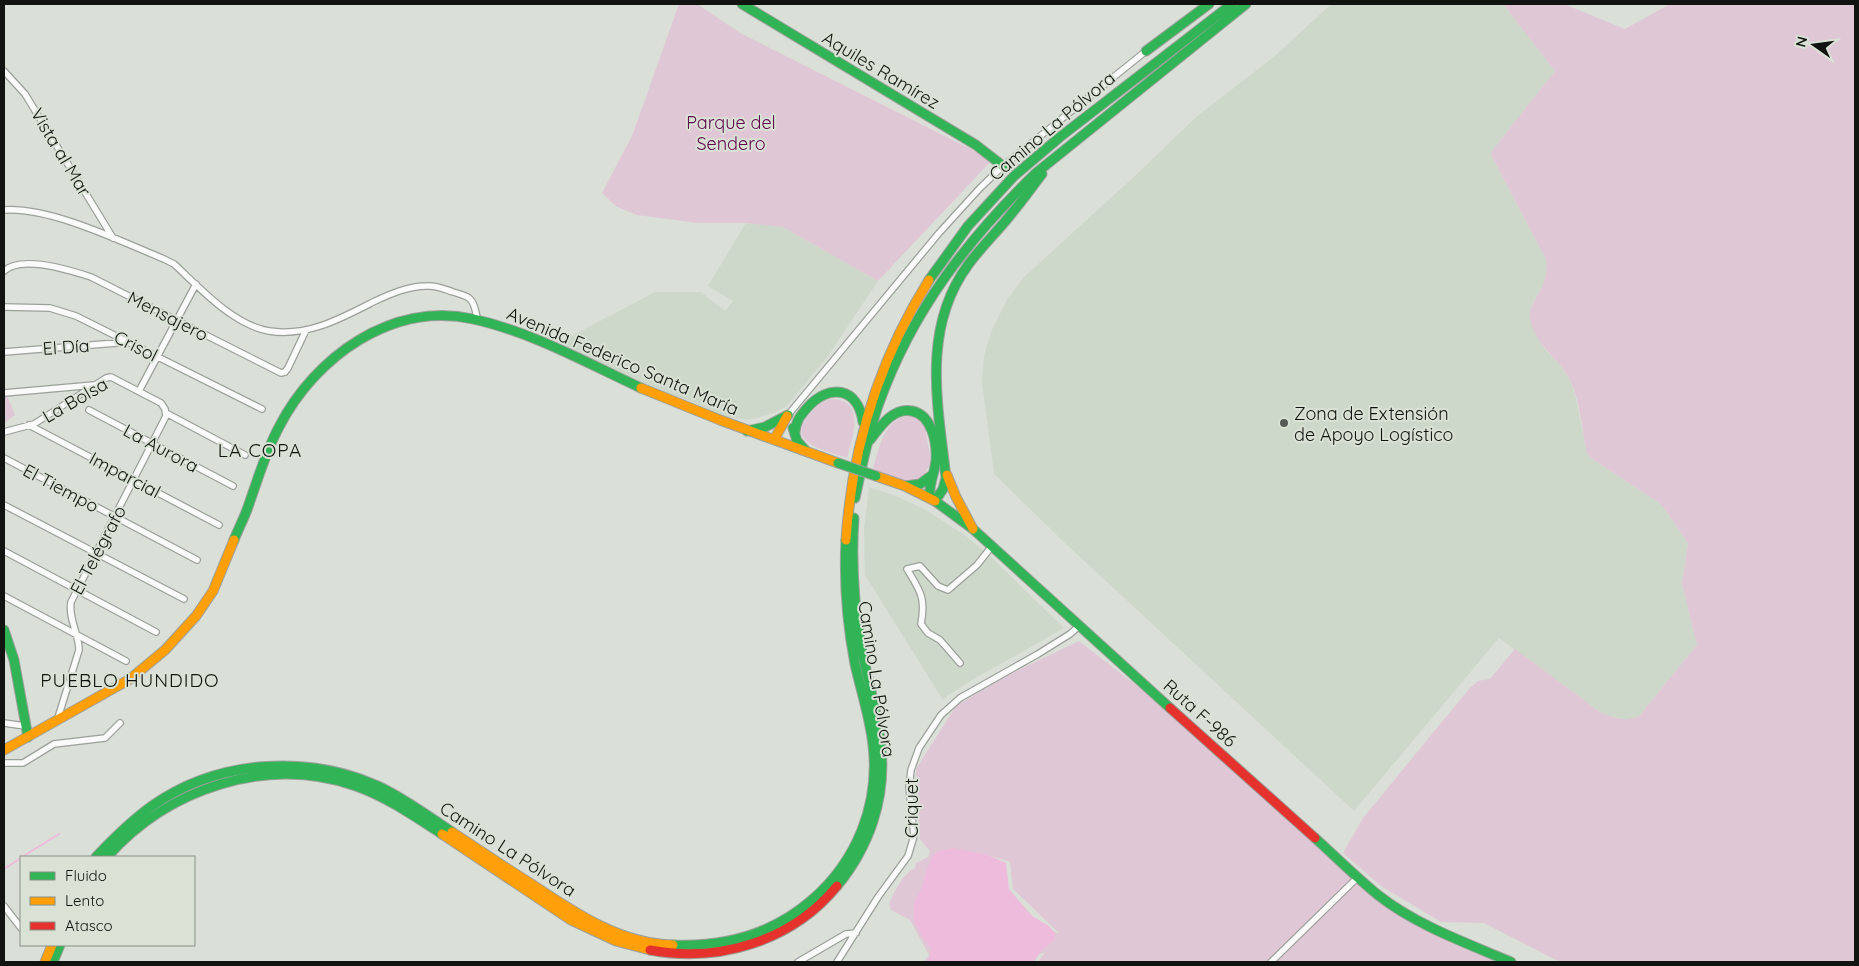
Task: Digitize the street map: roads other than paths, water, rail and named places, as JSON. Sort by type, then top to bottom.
[{"type":"main road","name":"Aquiles Ramírez","points":[[742,4],[976,145],[1003,166]]},
{"type":"main road","points":[[1146,51],[1209,4]]},
{"type":"main road","name":"Camino La Pólvora","points":[[97,856],[112,839],[140,814],[163,798],[188,785],[246,768],[304,766],[352,776],[387,790],[577,914],[603,928],[622,935],[666,946],[710,946],[746,938],[782,922],[800,911],[816,898],[844,866],[855,849],[864,828],[872,795],[874,746],[855,661],[846,588],[845,551],[850,492],[862,430],[885,364],[908,316],[940,263],[981,210],[1004,185],[1030,161],[1232,4]]},
{"type":"main road","name":"Camino La Pólvora","points":[[108,856],[141,824],[163,809],[198,791],[249,777],[312,776],[353,785],[387,800],[572,920],[623,944],[664,953],[709,953],[743,947],[783,930],[814,910],[848,874],[865,845],[880,797],[882,773],[880,738],[860,638],[853,566],[856,498],[866,444],[889,376],[910,333],[934,291],[960,254],[988,220],[1053,159],[1246,4]]},
{"type":"main road","points":[[866,444],[891,415],[906,411],[920,414],[930,425],[934,443],[936,460],[929,486],[932,500],[941,493],[945,484],[945,466],[935,375],[936,348],[945,309],[967,266],[1053,159]]},
{"type":"main road","name":"Avenida Federico Santa María","points":[[4,750],[57,722],[130,679],[171,642],[198,613],[222,574],[277,429],[305,388],[331,360],[363,336],[401,321],[434,316],[457,316],[522,333],[651,392],[747,431],[876,476]]},
{"type":"main road","points":[[795,432],[796,423],[800,415],[819,395],[830,392],[841,392],[851,397],[858,404],[863,419],[862,430]]},
{"type":"main road","points":[[747,431],[800,415]]},
{"type":"main road","points":[[787,420],[795,432],[799,445],[806,451]]},
{"type":"main road","points":[[774,440],[787,420]]},
{"type":"main road","points":[[945,466],[956,497],[973,529]]},
{"type":"main road","name":"Ruta F-986","points":[[876,476],[905,486],[932,500],[973,529],[1378,895],[1413,918],[1511,962]]},
{"type":"main road","points":[[905,486],[920,484],[931,476]]},
{"type":"main road","points":[[4,630],[14,660],[28,737]]},
{"type":"main road","points":[[45,962],[52,946]]},
{"type":"main road","points":[[53,962],[60,946]]},
{"type":"street","points":[[787,420],[939,234],[1003,166],[1146,51]]},
{"type":"street","name":"Vista al Mar","points":[[4,71],[25,94],[113,238]]},
{"type":"street","points":[[4,210],[26,211],[61,219],[164,259],[174,264],[231,315],[255,327],[281,332],[306,330],[334,321],[402,290],[428,286],[443,288],[462,294],[470,299],[475,306],[475,314],[478,320]]},
{"type":"street","name":"Mensajero","points":[[4,271],[14,266],[45,265],[65,268],[90,277],[280,373],[285,372],[288,368],[306,330]]},
{"type":"street","points":[[139,391],[196,284]]},
{"type":"street","name":"Crisol","points":[[4,307],[44,307],[76,316],[262,409]]},
{"type":"street","name":"El Día","points":[[4,352],[129,342]]},
{"type":"street","name":"La Bolsa","points":[[4,432],[41,420],[96,384],[111,377],[161,403],[166,413],[245,455]]},
{"type":"street","points":[[4,393],[96,384]]},
{"type":"street","name":"La Aurora","points":[[89,410],[233,486]]},
{"type":"street","name":"El Telégrafo","points":[[57,722],[78,656],[79,645],[70,607],[77,590],[135,480],[166,413]]},
{"type":"street","name":"Imparcial","points":[[29,425],[219,525]]},
{"type":"street","name":"El Tiempo","points":[[4,458],[197,560]]},
{"type":"street","points":[[4,505],[184,598]]},
{"type":"street","points":[[960,663],[940,640],[928,633],[921,624],[924,610],[923,596],[907,569],[920,566],[938,586],[948,590],[977,565],[992,546]]},
{"type":"street","points":[[4,551],[156,632]]},
{"type":"street","points":[[4,596],[126,661]]},
{"type":"street","name":"Criquet","points":[[838,962],[878,897],[905,863],[911,849],[914,829],[909,786],[911,770],[919,748],[941,716],[960,698],[1038,654],[1070,634],[1079,626]]},
{"type":"street","points":[[4,762],[23,763],[54,744],[104,738],[120,722]]},
{"type":"street","points":[[4,723],[25,726]]},
{"type":"street","points":[[1271,962],[1357,878]]},
{"type":"street","points":[[4,906],[20,927]]},
{"type":"street","points":[[798,962],[846,934],[856,933]]},
{"type":"waterway","points":[[24,856],[59,834]]},
{"type":"waterway","points":[[4,869],[20,859]]},
{"type":"place","name":"Zona de Extensión de Apoyo Logístico","points":[[1284,423]]},
{"type":"district","name":"LA COPA","points":[[260,450]]},
{"type":"district","name":"PUEBLO HUNDIDO","points":[[130,680]]},
{"type":"park label","name":"Parque del Sendero","points":[[731,132]]}]
